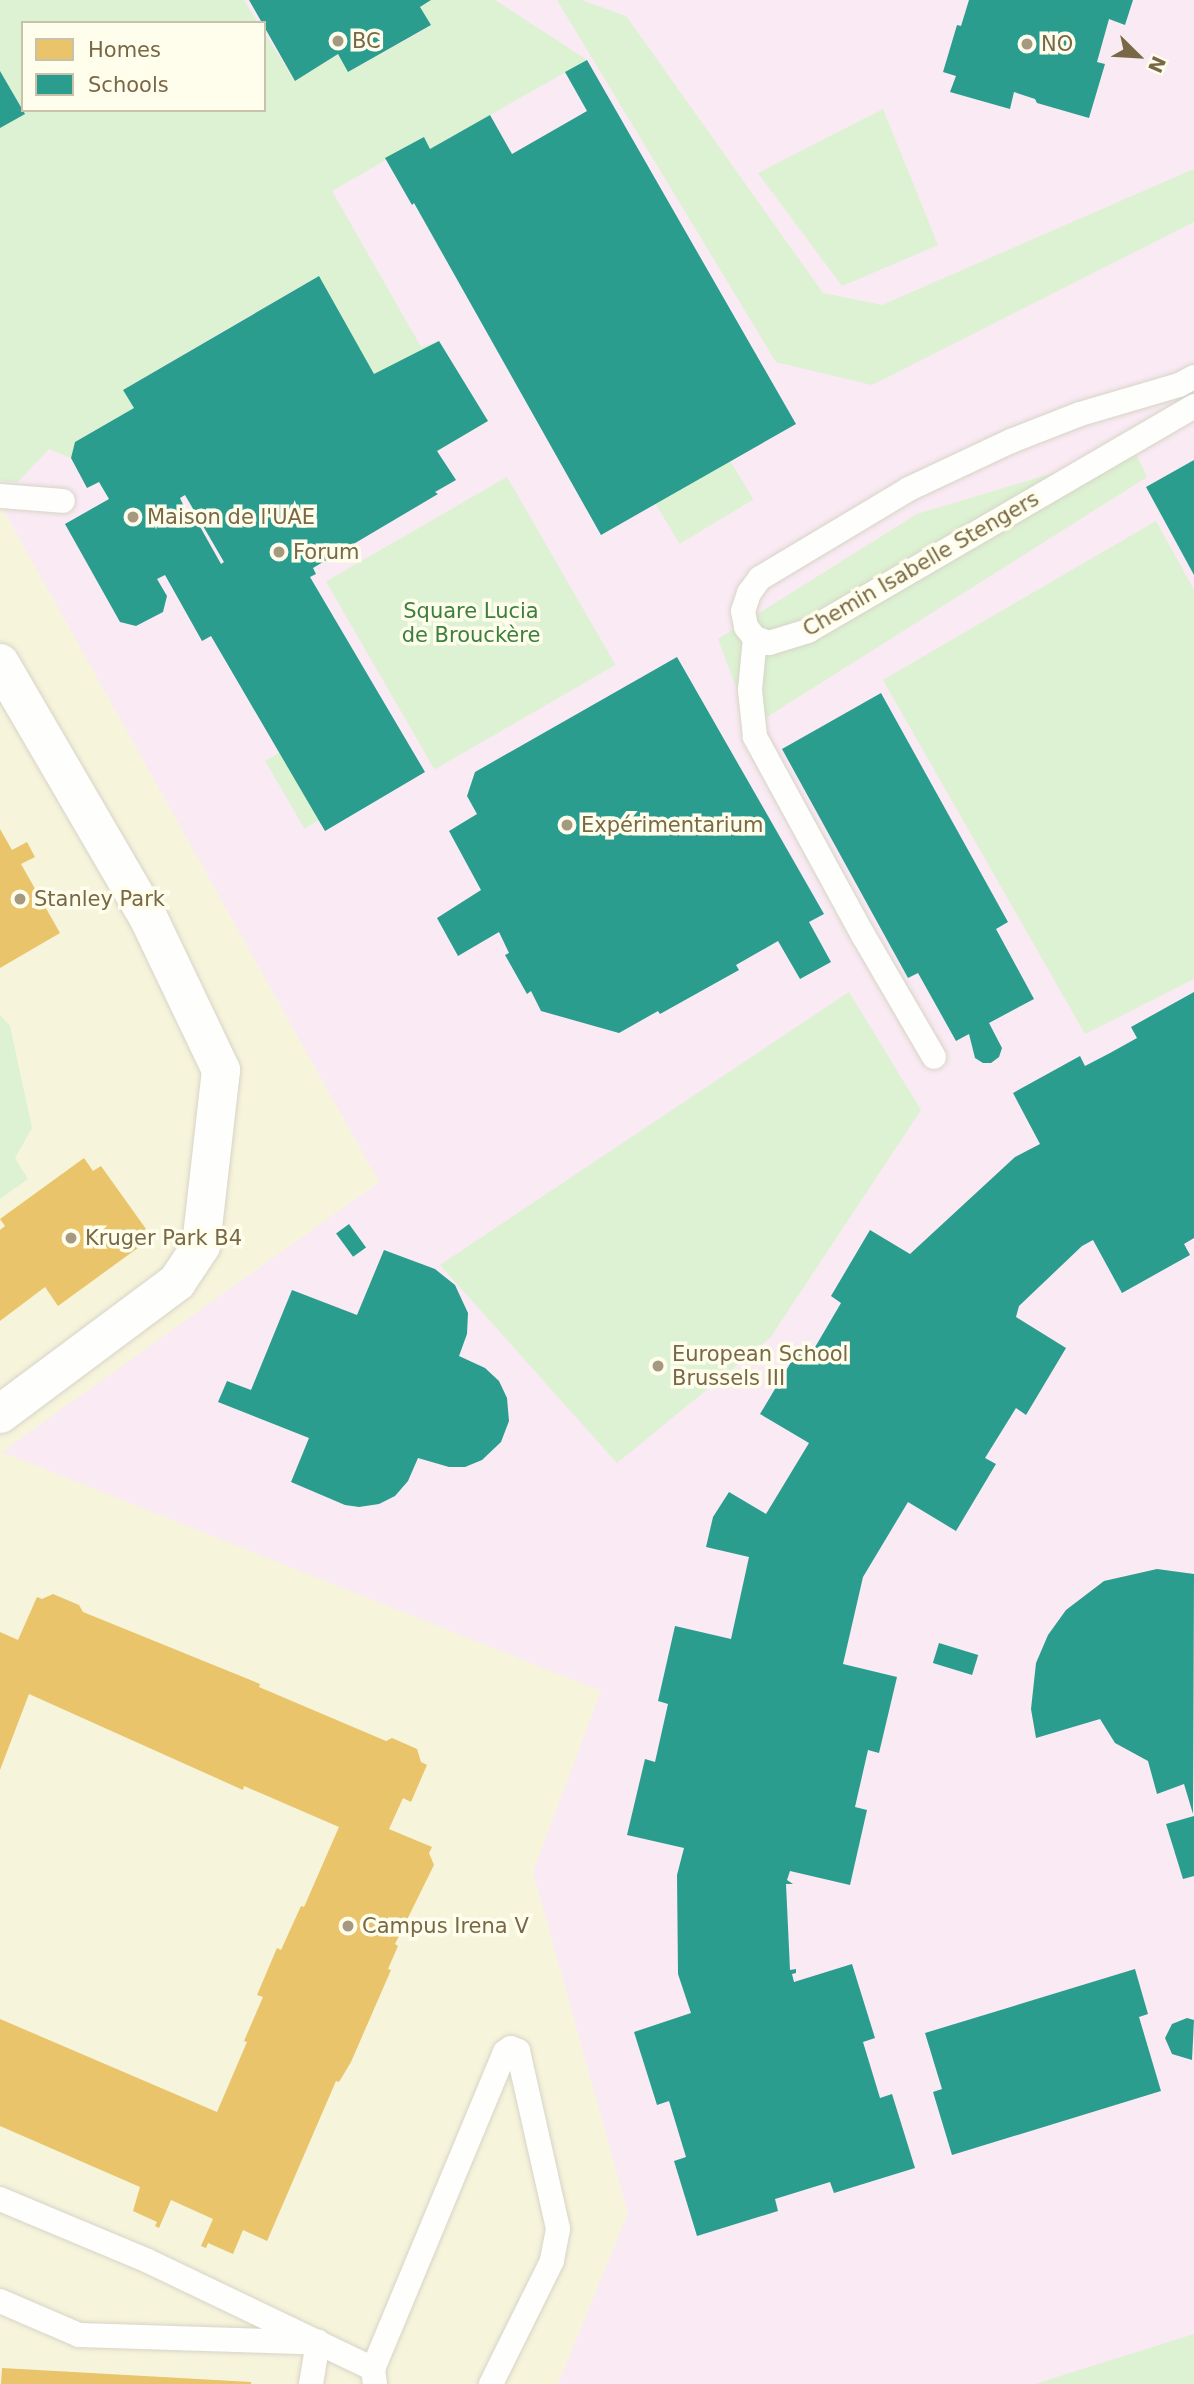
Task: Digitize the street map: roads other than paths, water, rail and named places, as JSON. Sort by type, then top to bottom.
[{"type":"street","points":[[0,663],[148,917],[221,1070],[201,1246],[177,1282],[0,1414]]},
{"type":"lane","points":[[934,1057],[863,936],[755,737],[750,690],[755,638],[746,627],[743,611],[749,593],[760,578],[783,562],[909,489],[1011,441],[1080,414],[1179,386],[1194,377]]},
{"type":"lane","name":"Chemin Isabelle Stengers","points":[[755,638],[768,643],[782,641],[808,631],[1194,406]]},
{"type":"lane","points":[[0,496],[63,501]]},
{"type":"lane","points":[[0,2199],[148,2260],[318,2342],[374,2376],[505,2052],[511,2048],[518,2051],[558,2229],[552,2261],[491,2384]]},
{"type":"lane","points":[[0,2301],[79,2335],[318,2342]]},
{"type":"lane","points":[[311,2384],[318,2342]]},
{"type":"place","name":"BC","points":[[338,41]]},
{"type":"place","name":"NO","points":[[1027,44]]},
{"type":"place","name":"Maison de l'UAE","points":[[133,517]]},
{"type":"place","name":"Forum","points":[[279,552]]},
{"type":"place","name":"Expérimentarium","points":[[567,825]]},
{"type":"place","name":"Stanley Park","points":[[20,899]]},
{"type":"place","name":"Kruger Park B4","points":[[71,1238]]},
{"type":"place","name":"European School Brussels III","points":[[658,1366]]},
{"type":"place","name":"Campus Irena V","points":[[348,1926]]},
{"type":"park label","name":"Square Lucia de Brouckère","points":[[471,623]]}]
